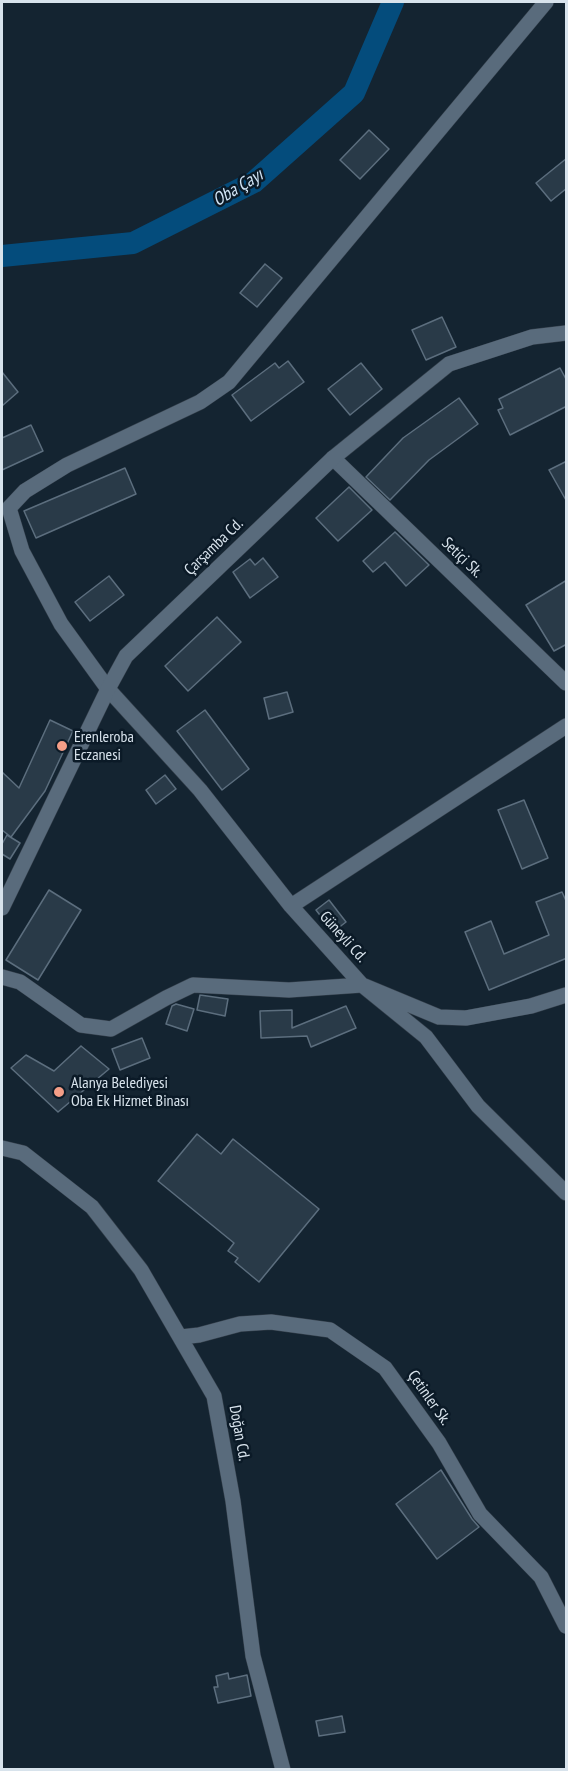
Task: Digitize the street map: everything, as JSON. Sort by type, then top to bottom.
[{"type":"street","points":[[5,504],[67,465],[200,402],[229,382],[546,2]]},
{"type":"street","name":"Çarşamba Cd.","points":[[2,908],[126,656],[333,458],[448,364],[532,337],[567,333]]},
{"type":"street","name":"Setiçi Sk.","points":[[333,458],[567,683]]},
{"type":"street","name":"Güneyli Cd.","points":[[5,504],[22,551],[61,624],[108,689],[200,790],[291,906],[362,985],[426,1036],[478,1106],[567,1193]]},
{"type":"street","points":[[291,906],[567,726]]},
{"type":"street","points":[[2,977],[20,982],[81,1025],[111,1029],[193,985],[289,990],[362,985],[439,1017],[466,1018],[531,1006],[567,996]]},
{"type":"street","points":[[426,1036],[439,1017]]},
{"type":"street","name":"Doğan Cd.","points":[[2,1148],[23,1152],[92,1207],[141,1270],[214,1396],[233,1501],[253,1656],[283,1770]]},
{"type":"street","name":"Çetinler Sk.","points":[[181,1337],[199,1335],[240,1324],[271,1322],[330,1330],[385,1368],[439,1443],[480,1514],[541,1577],[567,1626]]},
{"type":"building","points":[[369,130],[389,149],[360,179],[340,160]]},
{"type":"building","points":[[567,158],[567,188],[551,201],[536,183]]},
{"type":"building","points":[[265,264],[282,278],[257,307],[240,293]]},
{"type":"building","points":[[442,317],[456,347],[426,360],[412,330]]},
{"type":"building","points":[[288,361],[304,382],[251,421],[232,395],[275,363],[279,368]]},
{"type":"building","points":[[361,363],[382,389],[350,415],[328,389]]},
{"type":"building","points":[[560,368],[567,381],[567,406],[510,435],[498,410],[503,408],[499,399]]},
{"type":"building","points":[[2,372],[18,392],[2,406]]},
{"type":"building","points":[[459,398],[478,424],[429,460],[390,500],[366,477],[403,438]]},
{"type":"building","points":[[31,425],[43,451],[2,470],[2,438]]},
{"type":"building","points":[[567,461],[567,502],[549,470]]},
{"type":"building","points":[[125,468],[136,494],[36,538],[24,511]]},
{"type":"building","points":[[349,487],[372,510],[338,541],[316,518]]},
{"type":"building","points":[[395,532],[429,565],[406,586],[385,562],[373,572],[363,561]]},
{"type":"building","points":[[263,558],[278,577],[250,598],[233,572],[250,559],[255,565]]},
{"type":"building","points":[[109,576],[124,595],[90,621],[75,602]]},
{"type":"building","points":[[567,580],[567,644],[554,651],[526,605]]},
{"type":"building","points":[[217,617],[241,642],[188,691],[165,666]]},
{"type":"building","points":[[287,692],[293,712],[269,719],[264,698]]},
{"type":"building","points":[[205,710],[249,769],[222,790],[177,731]]},
{"type":"building","points":[[50,720],[73,731],[45,791],[11,837],[2,830],[2,772],[19,788]]},
{"type":"building","points":[[165,775],[176,789],[156,804],[146,790]]},
{"type":"building","points":[[524,800],[548,858],[522,869],[498,810]]},
{"type":"building","points":[[7,835],[20,843],[10,859],[2,854],[2,844]]},
{"type":"building","points":[[49,890],[81,910],[38,980],[6,960]]},
{"type":"building","points":[[562,892],[567,903],[567,958],[489,990],[465,932],[491,921],[504,954],[549,935],[536,902]]},
{"type":"building","points":[[329,900],[346,922],[333,932],[316,910]]},
{"type":"building","points":[[200,995],[228,999],[225,1016],[197,1010]]},
{"type":"building","points":[[176,1004],[194,1009],[187,1031],[166,1024],[172,1006]]},
{"type":"building","points":[[346,1006],[356,1028],[311,1047],[307,1036],[261,1038],[260,1011],[292,1010],[292,1028]]},
{"type":"building","points":[[142,1038],[150,1058],[120,1070],[112,1049]]},
{"type":"building","name":"Alanya Belediyesi Oba Ek Hizmet Binası","points":[[81,1046],[109,1069],[58,1112],[11,1068],[26,1055],[54,1071]]},
{"type":"building","points":[[197,1134],[221,1154],[233,1139],[319,1209],[259,1282],[235,1262],[238,1258],[228,1251],[234,1243],[158,1181]]},
{"type":"building","points":[[441,1470],[479,1527],[437,1559],[396,1504]]},
{"type":"building","points":[[228,1673],[229,1679],[247,1675],[251,1696],[218,1703],[214,1687],[218,1687],[216,1676]]},
{"type":"building","points":[[342,1716],[345,1732],[319,1736],[316,1721]]},
{"type":"waterway","name":"Oba Çayı","points":[[2,256],[133,243],[254,182],[354,93],[393,2]]},
{"type":"place","name":"Erenleroba Eczanesi","points":[[62,746]]},
{"type":"place","name":"Alanya Belediyesi Oba Ek Hizmet Binası","points":[[59,1092]]}]
